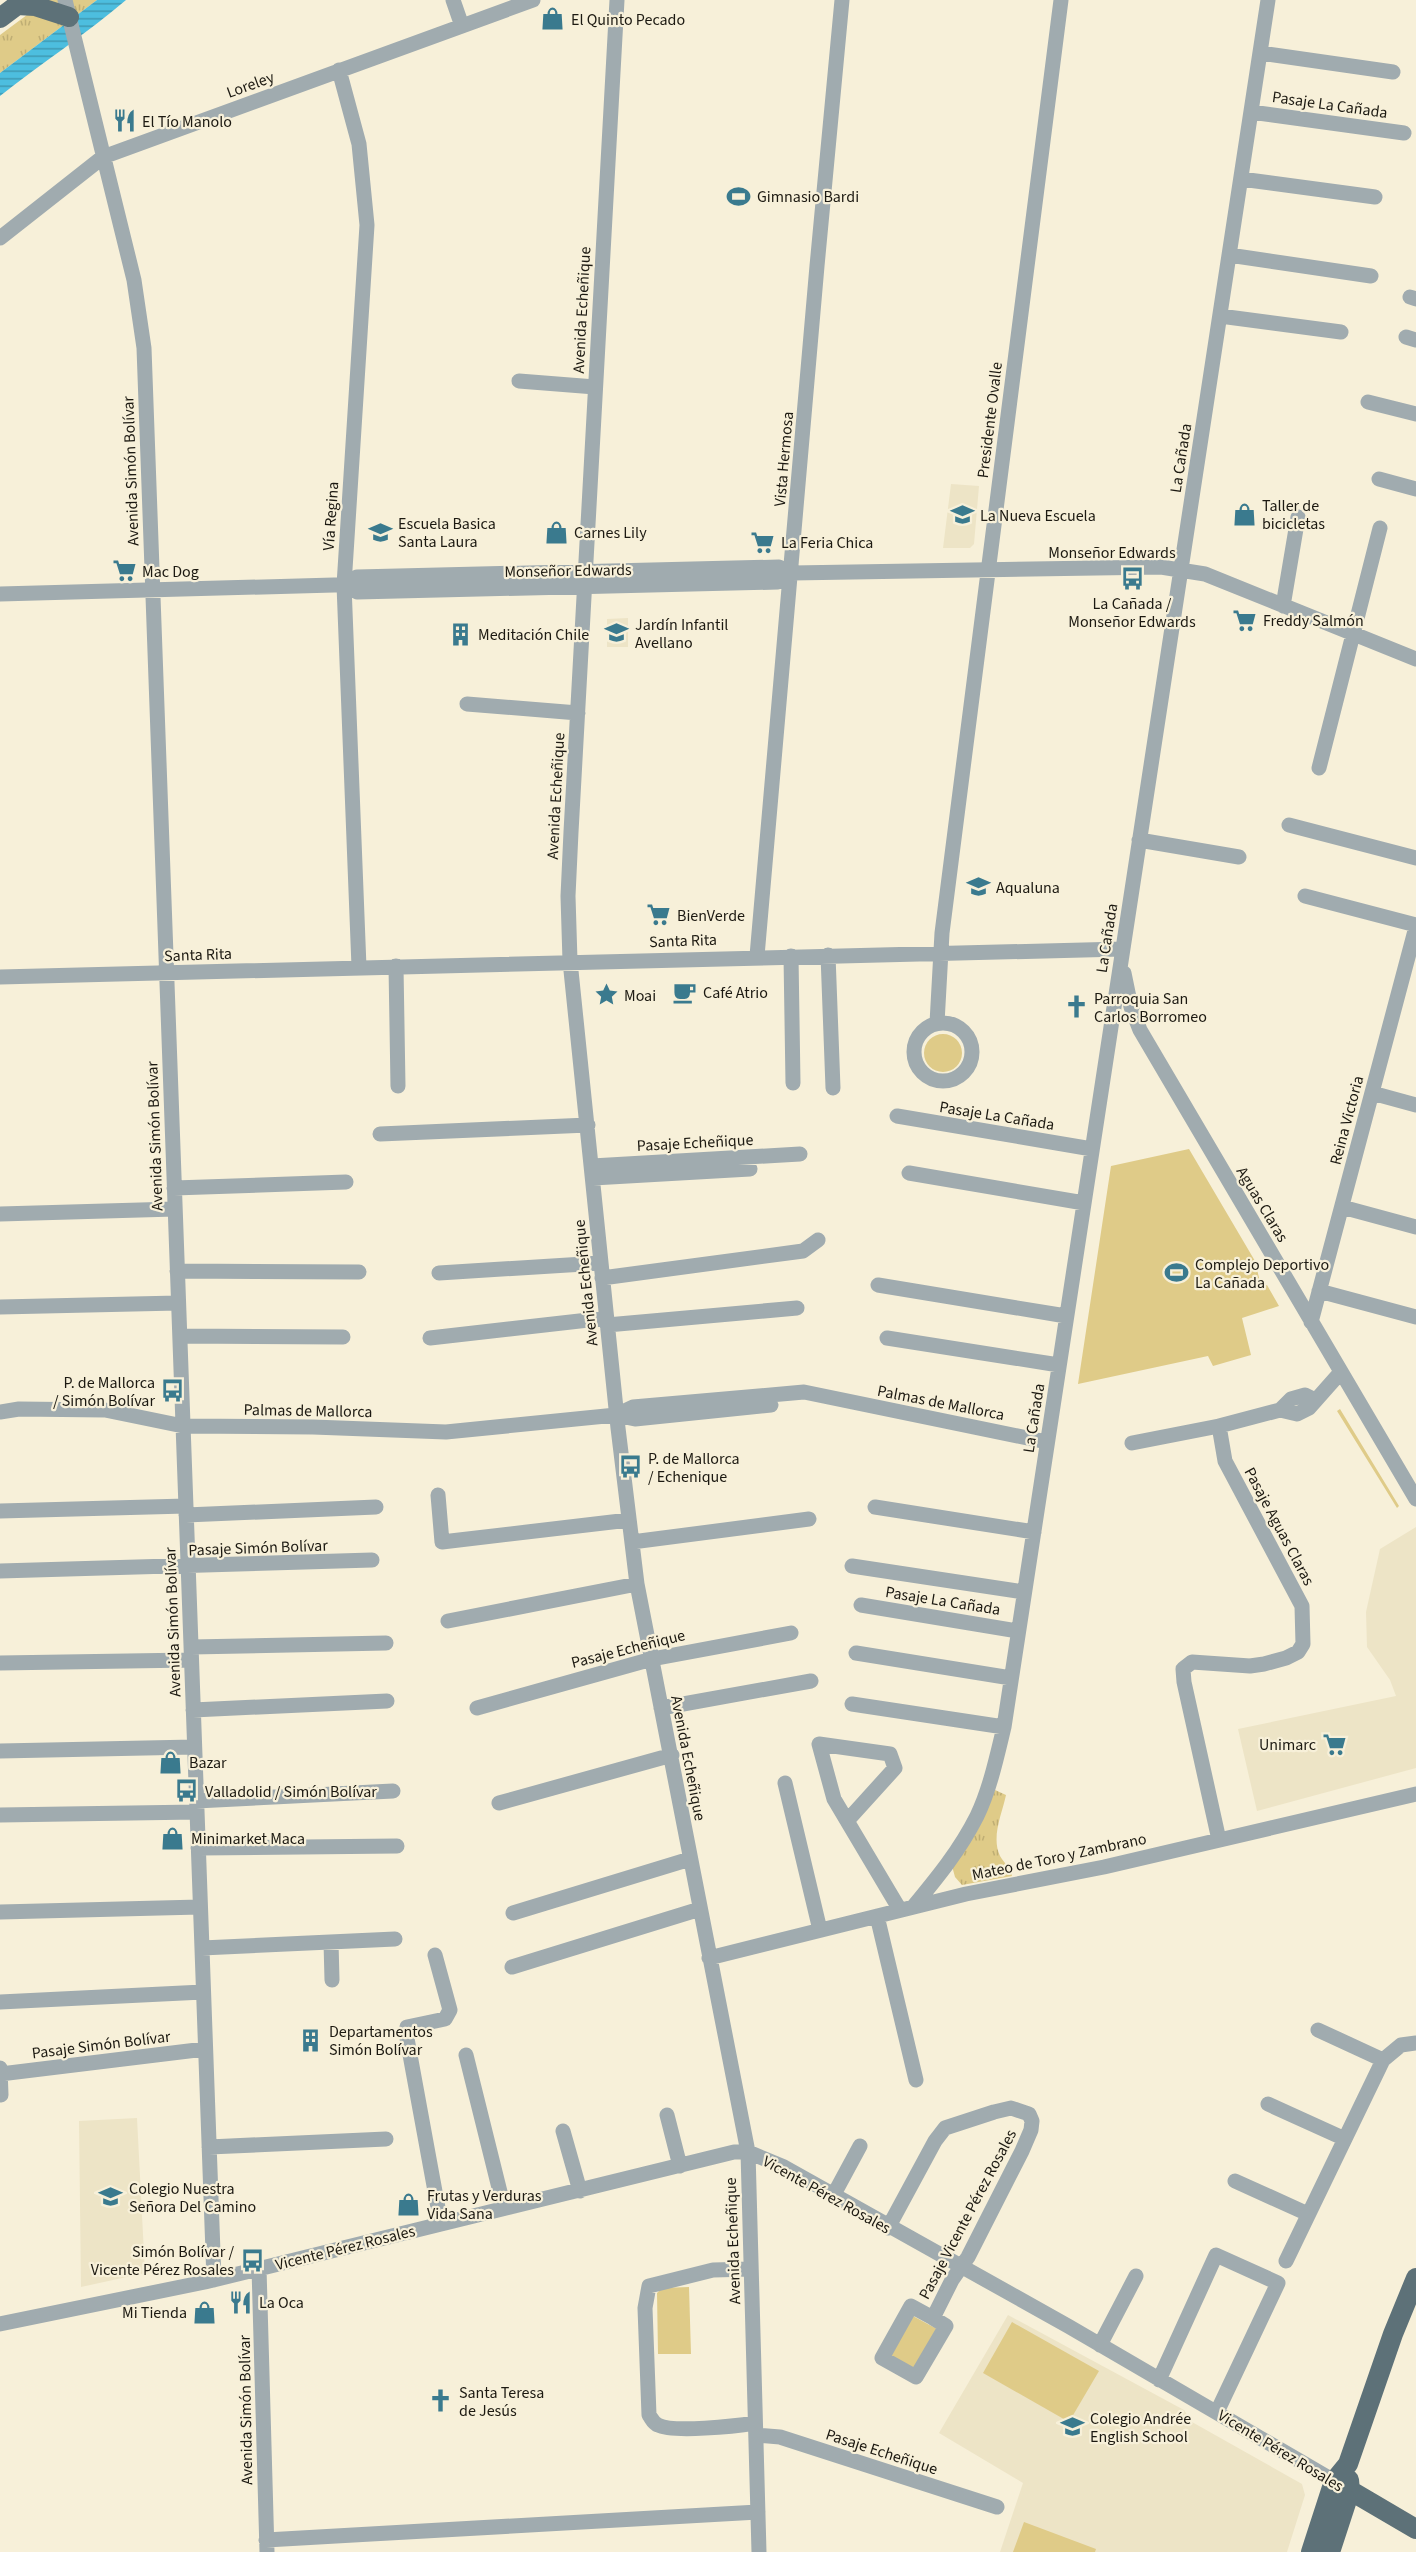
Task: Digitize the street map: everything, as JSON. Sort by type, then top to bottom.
[{"type":"main road","points":[[0,18],[20,3],[68,12]]},
{"type":"main road","points":[[1330,2552],[1348,2464],[1393,2334],[1416,2278]]},
{"type":"main road","points":[[1311,2552],[1342,2486]]},
{"type":"main road","name":"Vicente Pérez Rosales","points":[[1342,2486],[1416,2529]]},
{"type":"street","points":[[453,0],[462,26]]},
{"type":"street","name":"Loreley","points":[[0,238],[103,157],[462,26],[493,7],[533,0]]},
{"type":"street","name":"Avenida Echeñique","points":[[617,0],[568,896],[570,961],[606,1322],[637,1584],[748,2152],[759,2552]]},
{"type":"street","name":"Vista Hermosa","points":[[757,956],[842,0]]},
{"type":"street","name":"Presidente Ovalle","points":[[937,1023],[940,952],[1061,0]]},
{"type":"street","name":"La Cañada","points":[[907,1909],[944,1870],[978,1815],[998,1754],[1004,1727],[1268,0]]},
{"type":"street","name":"Avenida Simón Bolívar","points":[[68,12],[134,280],[144,348],[214,2280]]},
{"type":"street","points":[[1260,53],[1394,72]]},
{"type":"street","name":"Vía Regina","points":[[339,70],[359,144],[366,225],[344,585],[359,967]]},
{"type":"street","name":"Pasaje La Cañada","points":[[1251,112],[1404,133]]},
{"type":"street","points":[[1241,179],[1375,197]]},
{"type":"street","points":[[1229,255],[1371,276]]},
{"type":"street","points":[[1220,316],[1341,332]]},
{"type":"street","points":[[519,381],[595,387]]},
{"type":"street","points":[[1368,402],[1416,414]]},
{"type":"street","points":[[1379,479],[1416,489]]},
{"type":"street","points":[[1283,606],[1298,517]]},
{"type":"street","points":[[1319,768],[1355,634],[1380,528]]},
{"type":"street","name":"Monseñor Edwards","points":[[0,594],[344,585],[357,592],[458,582],[690,577],[778,582],[792,573],[1140,567],[1181,569],[1205,574],[1416,659]]},
{"type":"street","points":[[467,704],[578,712]]},
{"type":"street","points":[[1289,825],[1416,858]]},
{"type":"street","points":[[1139,840],[1239,857]]},
{"type":"street","points":[[1305,896],[1415,930]]},
{"type":"street","name":"Reina Victoria","points":[[1311,1322],[1415,930]]},
{"type":"street","name":"Santa Rita","points":[[0,977],[757,956],[1122,949]]},
{"type":"street","name":"Aguas Claras","points":[[1122,949],[1125,985],[1140,1030],[1416,1499]]},
{"type":"street","points":[[828,955],[833,1088]]},
{"type":"street","points":[[791,956],[793,1083]]},
{"type":"street","points":[[396,966],[398,1086]]},
{"type":"street","points":[[1109,1039],[1121,1028],[1140,1030]]},
{"type":"street","points":[[1372,1093],[1416,1105]]},
{"type":"street","name":"Pasaje La Cañada","points":[[897,1116],[1092,1149]]},
{"type":"street","points":[[380,1134],[588,1125]]},
{"type":"street","name":"Pasaje Echeñique","points":[[592,1172],[800,1154]]},
{"type":"street","name":"Pasaje Echeñique","points":[[592,1172],[750,1169]]},
{"type":"street","points":[[909,1173],[1084,1203]]},
{"type":"street","points":[[174,1188],[346,1182]]},
{"type":"street","points":[[1342,1207],[1416,1227]]},
{"type":"street","points":[[0,1214],[175,1209]]},
{"type":"street","points":[[439,1273],[601,1270],[803,1251],[818,1240]]},
{"type":"street","points":[[177,1271],[359,1272]]},
{"type":"street","points":[[878,1285],[1066,1316]]},
{"type":"street","points":[[1319,1291],[1416,1317]]},
{"type":"street","points":[[0,1307],[178,1303]]},
{"type":"street","points":[[430,1338],[797,1308]]},
{"type":"street","points":[[180,1336],[343,1337]]},
{"type":"street","points":[[887,1338],[1059,1365]]},
{"type":"street","points":[[1132,1443],[1219,1426],[1277,1411],[1291,1399],[1305,1395],[1315,1400],[1340,1373]]},
{"type":"street","name":"Palmas de Mallorca","points":[[0,1412],[19,1408],[105,1410],[183,1426],[313,1427],[446,1432],[616,1414],[635,1419],[806,1402],[827,1397],[1047,1442]]},
{"type":"street","name":"Pasaje Aguas Claras","points":[[1218,1840],[1183,1669],[1192,1662],[1250,1666],[1264,1664],[1298,1652],[1303,1644],[1302,1606],[1225,1461],[1219,1426]]},
{"type":"street","points":[[438,1495],[442,1542],[629,1520]]},
{"type":"street","points":[[0,1511],[376,1507]]},
{"type":"street","points":[[875,1507],[1034,1532]]},
{"type":"street","points":[[632,1542],[809,1519]]},
{"type":"street","name":"Pasaje Simón Bolívar","points":[[0,1571],[372,1560]]},
{"type":"street","name":"Pasaje La Cañada","points":[[852,1566],[1024,1592]]},
{"type":"street","points":[[448,1620],[637,1584]]},
{"type":"street","name":"Pasaje La Cañada","points":[[861,1605],[1018,1631]]},
{"type":"street","name":"Pasaje Echeñique","points":[[477,1708],[652,1659],[791,1633]]},
{"type":"street","points":[[0,1663],[386,1643]]},
{"type":"street","points":[[856,1653],[1011,1678]]},
{"type":"street","points":[[661,1708],[811,1681]]},
{"type":"street","points":[[193,1710],[387,1701]]},
{"type":"street","points":[[852,1704],[1004,1727]]},
{"type":"street","points":[[847,1821],[896,1768],[890,1754],[819,1744],[834,1799],[847,1821],[907,1909]]},
{"type":"street","points":[[0,1750],[194,1747]]},
{"type":"street","points":[[500,1803],[672,1755]]},
{"type":"street","points":[[785,1783],[820,1930]]},
{"type":"street","points":[[0,1815],[197,1806],[393,1791]]},
{"type":"street","name":"Mateo de Toro y Zambrano","points":[[710,1958],[944,1899],[1104,1868],[1416,1794]]},
{"type":"street","points":[[198,1848],[397,1845]]},
{"type":"street","points":[[513,1913],[690,1859]]},
{"type":"street","points":[[944,1870],[942,1881],[944,1899]]},
{"type":"street","points":[[0,1912],[200,1907]]},
{"type":"street","points":[[512,1967],[700,1909]]},
{"type":"street","points":[[877,1916],[916,2080]]},
{"type":"street","points":[[202,1948],[395,1940]]},
{"type":"street","points":[[331,1942],[332,1980]]},
{"type":"street","points":[[435,1955],[450,2010],[448,2016],[445,2019],[413,2024],[407,2027],[406,2034],[441,2224]]},
{"type":"street","points":[[0,2002],[203,1992]]},
{"type":"street","points":[[1318,2030],[1383,2061]]},
{"type":"street","points":[[1286,2261],[1383,2061],[1401,2045],[1416,2043]]},
{"type":"street","name":"Pasaje Simón Bolívar","points":[[0,2074],[206,2049]]},
{"type":"street","points":[[466,2055],[504,2208]]},
{"type":"street","points":[[0,2068],[1,2095]]},
{"type":"street","points":[[1268,2104],[1345,2139]]},
{"type":"street","name":"Pasaje Vicente Pérez Rosales","points":[[888,2228],[935,2140],[945,2128],[1003,2110],[1020,2110],[1029,2114],[1032,2121],[1031,2130],[983,2229],[933,2318]]},
{"type":"street","points":[[667,2115],[680,2166]]},
{"type":"street","points":[[563,2132],[580,2191]]},
{"type":"street","points":[[209,2147],[386,2139]]},
{"type":"street","points":[[833,2196],[860,2146]]},
{"type":"street","name":"Vicente Pérez Rosales","points":[[0,2324],[214,2280],[734,2152],[748,2152],[784,2167],[888,2228],[1100,2345],[1342,2486]]},
{"type":"street","points":[[1235,2181],[1308,2214]]},
{"type":"street","points":[[1159,2380],[1216,2255],[1278,2283],[1217,2412]]},
{"type":"street","name":"Avenida Simón Bolívar","points":[[259,2268],[266,2546]]},
{"type":"street","name":"Pasaje Echeñique","points":[[751,2269],[713,2270],[649,2286],[645,2308],[649,2415],[655,2424],[666,2428],[756,2429],[997,2507]]},
{"type":"street","points":[[1100,2345],[1136,2276]]},
{"type":"street","name":"Pasaje Vicente Pérez Rosales","points":[[911,2306],[933,2318],[946,2326],[916,2377],[882,2358],[911,2306]]},
{"type":"street","points":[[266,2546],[758,2512]]},
{"type":"shaded area","name":"La Nueva Escuela","points":[[951,484],[979,486],[974,544],[970,548],[943,548]]},
{"type":"shaded area","name":"Jardín Infantil Avellano","points":[[628,618],[628,647],[607,647],[607,619]]},
{"type":"shaded area","points":[[1416,1527],[1416,1768],[1257,1811],[1238,1729],[1396,1696],[1390,1680],[1367,1647],[1366,1612],[1380,1549]]},
{"type":"shaded area","name":"Colegio Nuestra Señora Del Camino","points":[[137,2118],[145,2273],[81,2287],[79,2121]]},
{"type":"shaded area","name":"Colegio Andrée English School","points":[[1008,2315],[1184,2410],[1192,2422],[1302,2484],[1305,2495],[1287,2552],[1000,2552],[1023,2483],[939,2433]]},
{"type":"green space","points":[[47,0],[97,0],[0,73],[0,35]]},
{"type":"green space","points":[[943,1034],[956,1040],[962,1053],[956,1066],[943,1072],[930,1066],[924,1053],[930,1040]]},
{"type":"green space","name":"Complejo Deportivo La Cañada","points":[[1189,1149],[1255,1261],[1261,1286],[1267,1285],[1279,1306],[1242,1318],[1251,1355],[1213,1366],[1208,1356],[1078,1384],[1111,1166]]},
{"type":"green space","points":[[1340,1409],[1399,1506],[1397,1508],[1337,1411]]},
{"type":"green space","points":[[995,1790],[1006,1795],[998,1826],[997,1841],[1000,1856],[1012,1876],[962,1885],[955,1877],[952,1866],[977,1831]]},
{"type":"green space","points":[[689,2287],[691,2354],[658,2354],[657,2293],[662,2288]]},
{"type":"green space","points":[[913,2316],[937,2329],[915,2369],[891,2356]]},
{"type":"green space","points":[[1012,2322],[1099,2371],[1069,2422],[983,2373]]},
{"type":"green space","points":[[1024,2522],[1096,2549],[1095,2552],[1013,2552]]},
{"type":"water","points":[[97,0],[126,0],[0,96],[0,73]]},
{"type":"place","name":"El Quinto Pecado","points":[[553,19]]},
{"type":"place","name":"El Tío Manolo","points":[[124,121]]},
{"type":"place","name":"Gimnasio Bardi","points":[[739,196]]},
{"type":"place","name":"Taller de bicicletas","points":[[1244,514]]},
{"type":"place","name":"La Nueva Escuela","points":[[962,515]]},
{"type":"place","name":"Escuela Basica Santa Laura","points":[[380,532]]},
{"type":"place","name":"Carnes Lily","points":[[556,532]]},
{"type":"place","name":"La Feria Chica","points":[[763,542]]},
{"type":"place","name":"Mac Dog","points":[[124,571]]},
{"type":"place","name":"La Cañada / Monseñor Edwards","points":[[1132,578]]},
{"type":"place","name":"Freddy Salmón","points":[[1245,620]]},
{"type":"place","name":"Jardín Infantil Avellano","points":[[617,633]]},
{"type":"place","name":"Meditación Chile","points":[[460,634]]},
{"type":"place","name":"Aqualuna","points":[[978,887]]},
{"type":"place","name":"BienVerde","points":[[659,915]]},
{"type":"place","name":"Café Atrio","points":[[685,992]]},
{"type":"place","name":"Moai","points":[[606,995]]},
{"type":"place","name":"Parroquia San Carlos Borromeo","points":[[1076,1007]]},
{"type":"place","name":"Complejo Deportivo La Cañada","points":[[1177,1273]]},
{"type":"place","name":"P. de Mallorca / Simón Bolívar","points":[[173,1391]]},
{"type":"place","name":"P. de Mallorca / Echenique","points":[[630,1467]]},
{"type":"place","name":"Unimarc","points":[[1334,1744]]},
{"type":"place","name":"Bazar","points":[[171,1762]]},
{"type":"place","name":"Valladolid / Simón Bolívar","points":[[187,1791]]},
{"type":"place","name":"Minimarket Maca","points":[[173,1838]]},
{"type":"place","name":"Departamentos Simón Bolívar","points":[[311,2040]]},
{"type":"place","name":"Colegio Nuestra Señora Del Camino","points":[[111,2197]]},
{"type":"place","name":"Frutas y Verduras Vida Sana","points":[[409,2204]]},
{"type":"place","name":"Simón Bolívar / Vicente Pérez Rosales","points":[[252,2260]]},
{"type":"place","name":"La Oca","points":[[241,2302]]},
{"type":"place","name":"Mi Tienda","points":[[205,2312]]},
{"type":"place","name":"Santa Teresa de Jesús","points":[[441,2401]]},
{"type":"place","name":"Colegio Andrée English School","points":[[1072,2427]]}]
